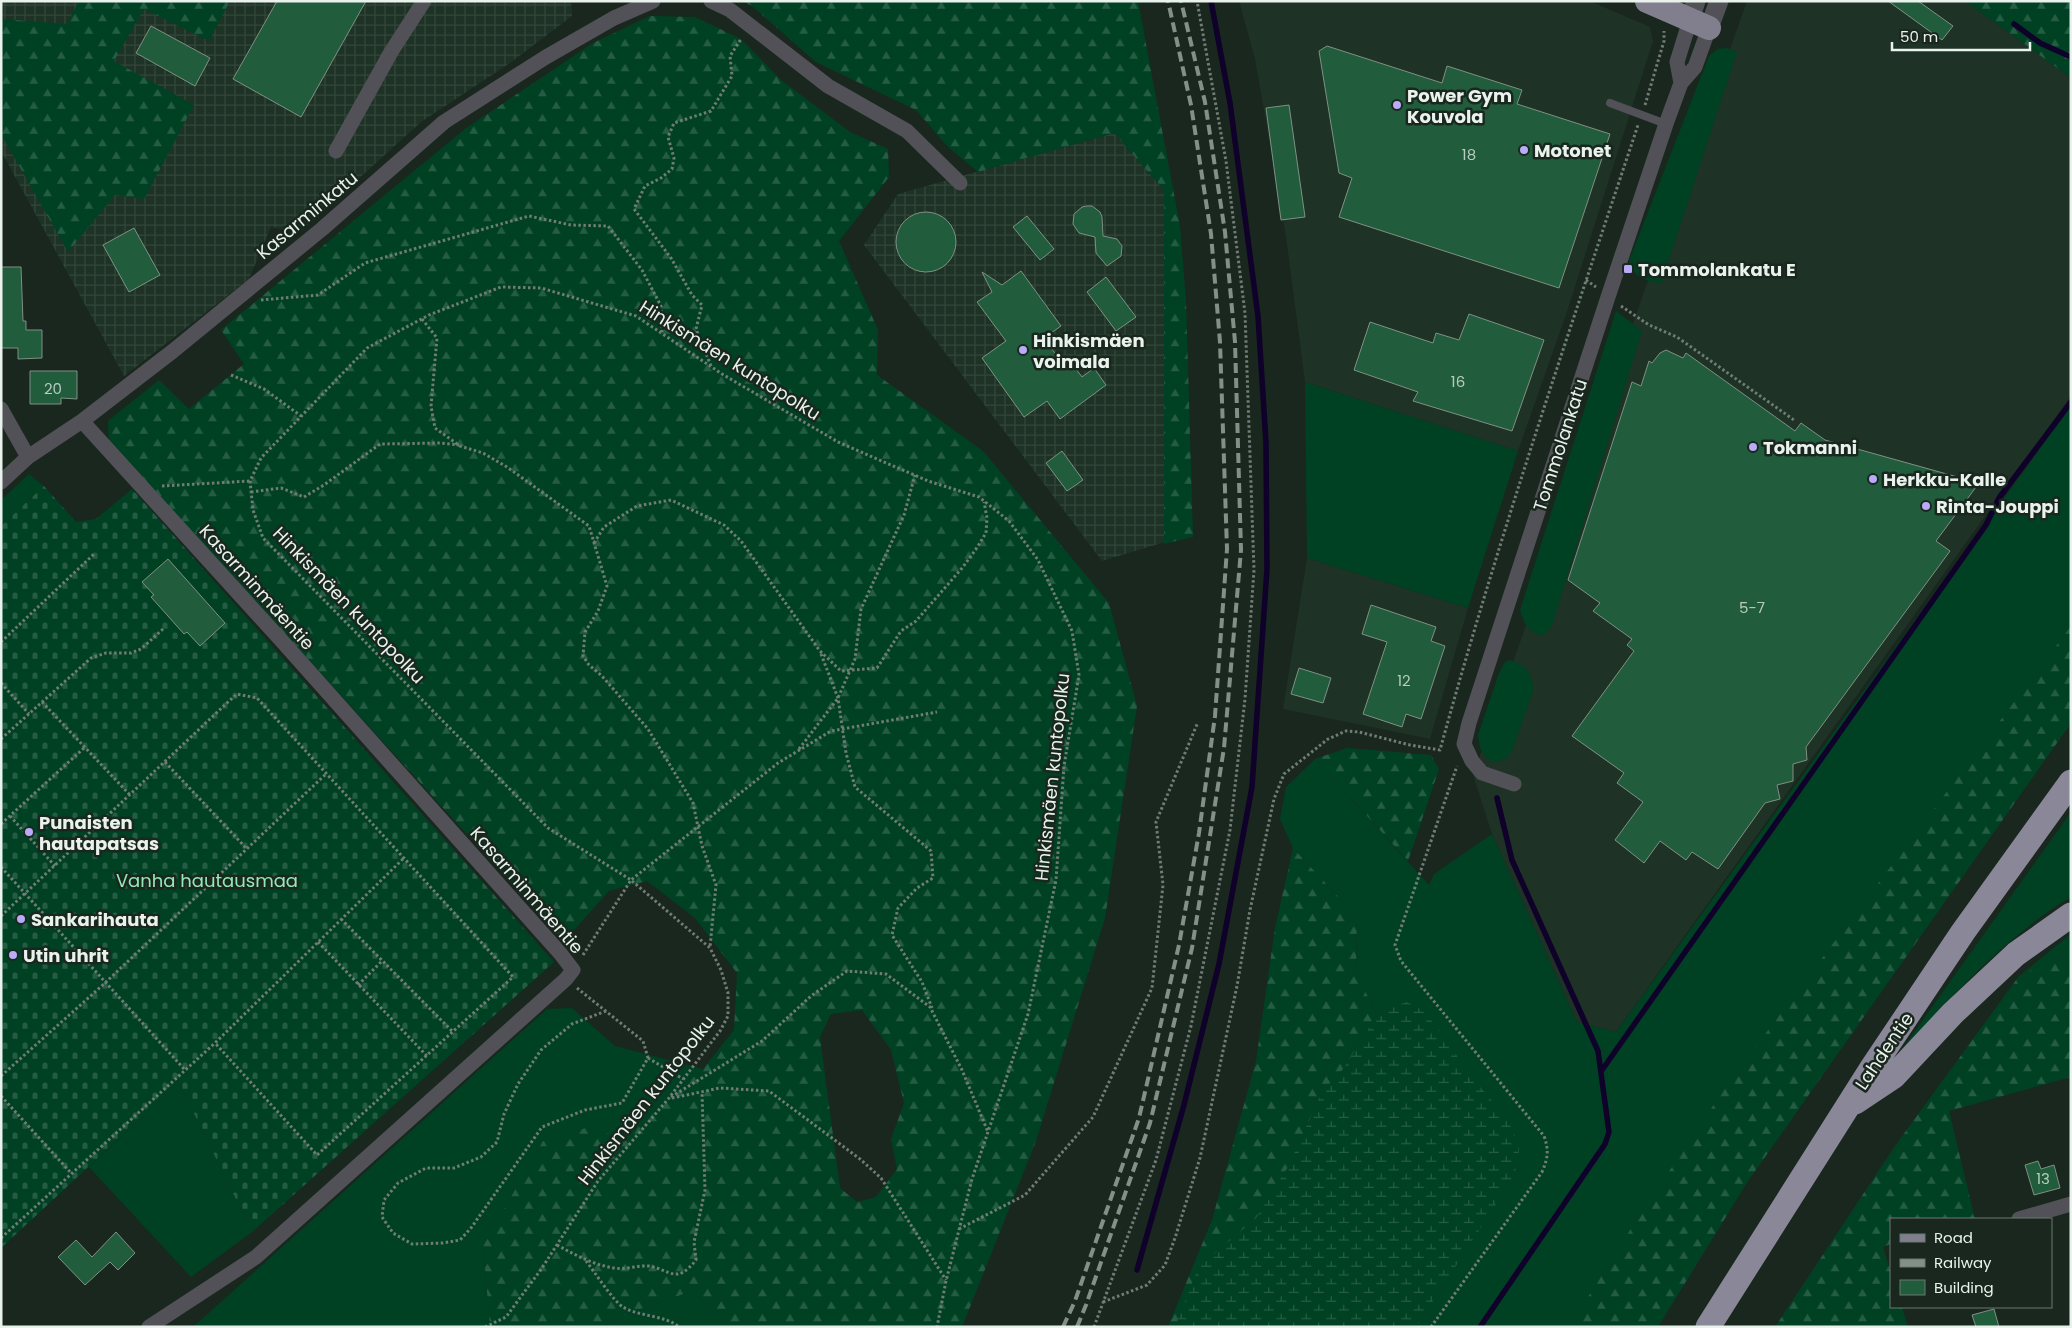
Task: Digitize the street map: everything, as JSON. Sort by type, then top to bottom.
[{"type":"highway","name":"Lahdentie","points":[[1708,1327],[1846,1108],[1963,932],[2071,782]]},
{"type":"highway","points":[[1846,1108],[1894,1076],[1953,1013],[2016,954],[2071,915]]},
{"type":"main road","points":[[1647,1],[1698,16]]},
{"type":"street","points":[[336,151],[391,52],[424,1]]},
{"type":"street","name":"Kasarminkatu","points":[[1,482],[28,457],[82,421],[173,351],[322,229],[444,122],[546,57],[614,18],[653,1]]},
{"type":"street","points":[[712,1],[730,10],[828,86],[907,130],[960,183]]},
{"type":"street","name":"Tommolankatu","points":[[1681,83],[1678,62],[1698,16],[1719,1]]},
{"type":"street","name":"Tommolankatu","points":[[1464,744],[1469,723],[1586,363],[1666,124],[1681,83],[1695,67],[1698,16]]},
{"type":"street","points":[[1,409],[28,457]]},
{"type":"street","name":"Kasarminmäentie","points":[[82,421],[281,640],[560,953],[569,974],[256,1257],[149,1327]]},
{"type":"street","points":[[1464,744],[1472,761],[1482,773],[1514,784]]},
{"type":"street","points":[[2022,1218],[2071,1204]]},
{"type":"lane","points":[[1610,103],[1666,124]]},
{"type":"path","points":[[1094,1327],[1156,1160],[1191,1026],[1230,830],[1245,689],[1254,570],[1245,313],[1226,161],[1197,1]]},
{"type":"path","points":[[711,367],[696,328],[702,305],[692,295],[671,258],[634,209],[644,186],[661,178],[672,169],[674,158],[668,137],[674,123],[711,111],[732,76],[730,56],[741,39],[730,10]]},
{"type":"path","points":[[1103,1302],[1147,1285],[1165,1265],[1175,1238],[1200,1158],[1237,986],[1250,910],[1274,799],[1284,774],[1328,739],[1346,731],[1360,732],[1440,750],[1477,622],[1664,42],[1664,26]]},
{"type":"path","points":[[231,303],[318,295],[366,263],[529,216],[571,224],[608,226],[642,270],[661,306],[662,333]]},
{"type":"path","name":"Hinkismäen kuntopolku","points":[[485,1327],[506,1317],[557,1245],[598,1181],[669,1098],[720,1031],[728,1016],[728,993],[721,970],[710,948],[631,880],[548,828],[263,538],[253,510],[250,481],[261,458],[367,348],[422,319],[501,287],[540,288],[636,316],[711,367],[838,442],[915,475],[979,497],[1009,521],[1038,560],[1072,631],[1079,675],[1064,766],[1056,880],[1028,1014],[972,1179],[946,1281],[937,1327]]},
{"type":"path","points":[[1621,306],[1649,325],[1677,337],[1794,420]]},
{"type":"path","points":[[422,319],[437,338],[431,406],[435,428],[460,446]]},
{"type":"path","points":[[231,374],[264,389],[301,416]]},
{"type":"path","points":[[251,492],[281,488],[304,497],[324,485],[380,444],[441,443],[484,453],[589,526],[607,586],[598,611],[585,632],[583,656],[589,665],[602,676],[648,729],[693,803],[702,846],[716,884],[710,948]]},
{"type":"path","points":[[797,752],[838,698],[856,658],[861,609],[904,514],[915,475]]},
{"type":"path","points":[[141,487],[250,481]]},
{"type":"path","points":[[594,544],[604,527],[638,506],[671,500],[724,525],[741,541],[820,651],[841,671],[850,671],[877,668],[901,631],[916,621],[963,567],[986,533],[988,518],[984,501]]},
{"type":"path","points":[[1,642],[94,554]]},
{"type":"path","points":[[1,739],[91,658],[106,652],[131,653],[141,649],[163,629]]},
{"type":"path","points":[[820,651],[838,698],[846,753],[855,787],[931,851],[933,878],[916,888],[898,908],[892,935],[922,982],[936,1020]]},
{"type":"path","points":[[1,683],[29,714]]},
{"type":"path","points":[[1,916],[237,694],[257,698],[405,857],[513,977],[317,1155],[215,1043]]},
{"type":"path","points":[[42,702],[130,796]]},
{"type":"path","points":[[684,1079],[648,1058],[643,1041],[606,1012],[569,974],[631,880],[778,763],[830,731],[937,712]]},
{"type":"path","points":[[959,1229],[1025,1195],[1093,1117],[1152,988],[1163,885],[1156,822],[1198,722]]},
{"type":"path","points":[[1431,1327],[1542,1172],[1548,1159],[1549,1149],[1544,1136],[1401,961],[1395,945],[1464,744]]},
{"type":"path","points":[[1,824],[84,748]]},
{"type":"path","points":[[165,762],[247,849]]},
{"type":"path","points":[[1,1076],[327,773]]},
{"type":"path","points":[[10,816],[55,866]]},
{"type":"path","points":[[1,1238],[215,1043],[405,857]]},
{"type":"path","points":[[1,867],[185,1070]]},
{"type":"path","points":[[341,920],[453,1032]]},
{"type":"path","points":[[318,942],[426,1056]]},
{"type":"path","points":[[358,985],[382,961]]},
{"type":"path","points":[[669,1098],[762,1041],[811,996],[847,971],[886,974],[930,1007],[962,1070],[988,1132]]},
{"type":"path","points":[[606,1012],[572,1024],[541,1050],[518,1084],[504,1114],[497,1142],[481,1157],[454,1168],[426,1168],[398,1183],[384,1200],[382,1217],[393,1233],[412,1244],[443,1243],[460,1240],[472,1228],[542,1127],[585,1110],[622,1103],[648,1058]]},
{"type":"path","points":[[669,1098],[720,1088],[769,1091],[860,1159],[881,1178],[946,1281]]},
{"type":"path","points":[[557,1245],[585,1260],[615,1268],[649,1266],[671,1275],[688,1270],[696,1260],[694,1242],[705,1190],[702,1092]]},
{"type":"path","points":[[1,1096],[71,1173]]},
{"type":"path","points":[[585,1260],[621,1307],[648,1317],[672,1322],[679,1327]]},
{"type":"shaded area","points":[[1,1],[571,1],[572,16],[510,63],[421,122],[300,232],[271,227],[249,279],[124,376],[1,151]]},
{"type":"shaded area","points":[[1239,1],[1590,1],[1650,27],[1653,41],[1567,312],[1518,451],[1305,382],[1286,237],[1255,59]]},
{"type":"shaded area","points":[[1747,1],[1965,1],[2071,78],[2071,396],[1616,1032],[1577,1022],[1492,834],[1473,775]]},
{"type":"shaded area","points":[[1114,133],[1164,190],[1165,542],[1102,561],[864,245],[898,194]]},
{"type":"shaded area","points":[[1307,558],[1468,608],[1430,739],[1283,709]]},
{"type":"green space","points":[[79,1],[230,1],[209,41],[144,9],[114,61],[194,105],[144,199],[115,195],[68,252],[1,134],[1,19],[67,24]]},
{"type":"green space","points":[[742,1],[1138,1],[1180,226],[1186,301],[1193,537],[1164,544],[1164,190],[1114,133],[978,172],[948,147],[916,110],[816,62],[752,6]]},
{"type":"green space","points":[[1965,1],[2071,1],[2071,78]]},
{"type":"green space","points":[[650,16],[695,17],[741,39],[781,80],[850,132],[888,149],[889,177],[839,241],[878,330],[877,375],[983,451],[1109,603],[1137,706],[1105,918],[1036,1141],[962,1327],[729,1327],[692,1291],[610,1320],[605,1327],[490,1327],[483,1246],[543,1141],[589,1127],[619,1137],[703,1069],[734,1030],[737,973],[695,918],[647,881],[609,891],[564,941],[109,440],[108,421],[159,380],[189,409],[244,364],[221,330],[465,129],[593,43]],"holes":[[[862,1010],[891,1050],[904,1103],[891,1139],[897,1169],[876,1197],[857,1202],[840,1188],[820,1037],[831,1014]]]},
{"type":"green space","points":[[1727,48],[1737,52],[1661,284],[1645,280],[1634,272],[1629,261],[1709,56],[1718,49]]},
{"type":"green space","points":[[1616,311],[1642,331],[1552,626],[1542,636],[1533,632],[1527,626],[1520,610]]},
{"type":"green space","points":[[1305,382],[1518,451],[1468,608],[1307,558]]},
{"type":"green space","points":[[2071,406],[2071,628],[1572,1327],[1297,1327],[1385,1027],[1356,975],[1357,917],[1293,848],[1280,819],[1286,787],[1315,759],[1429,885],[1434,874],[1492,834],[1577,1022],[1616,1032]]},
{"type":"green space","points":[[29,474],[44,486],[1,526],[1,500]]},
{"type":"green space","name":"Vanha hautausmaa","points":[[44,486],[76,522],[96,519],[132,489],[554,962],[252,1232],[179,1083],[1,1248],[1,526]]},
{"type":"green space","points":[[2071,626],[2071,723],[1748,1181],[1658,1327],[1569,1327],[1637,1219],[1727,1085]]},
{"type":"green space","points":[[1509,660],[1524,667],[1532,680],[1533,691],[1513,749],[1506,759],[1496,762],[1487,759],[1480,748],[1478,735],[1498,676],[1504,663]]},
{"type":"green space","points":[[1347,748],[1431,755],[1439,769],[1408,861],[1315,759]]},
{"type":"green space","points":[[2071,812],[2071,897],[2023,930],[1980,968],[1900,1052]]},
{"type":"green space","points":[[1293,848],[1357,917],[1356,975],[1385,1027],[1297,1327],[1168,1327],[1212,1220],[1256,1061],[1275,928]]},
{"type":"green space","points":[[2071,934],[2071,963],[2060,957],[2019,976]]},
{"type":"green space","points":[[2060,957],[2071,963],[2071,1077],[1949,1111],[1975,1218],[1890,1218],[1890,1244],[1883,1247],[1890,1271],[1890,1308],[1902,1308],[1908,1327],[1775,1327],[1895,1146],[2019,976]]},
{"type":"green space","points":[[1407,1002],[1422,1010],[1441,1032],[1467,1071],[1507,1119],[1519,1144],[1518,1164],[1510,1183],[1416,1327],[1175,1327],[1198,1268],[1256,1218],[1288,1167],[1322,1092],[1343,1069],[1373,1022],[1393,1006]]},
{"type":"green space","points":[[572,1008],[615,1046],[703,1069],[619,1137],[589,1127],[483,1246],[490,1327],[193,1327],[547,1009]]},
{"type":"green space","points":[[179,1083],[252,1232],[191,1277],[89,1167]]},
{"type":"green space","points":[[692,1291],[729,1327],[605,1327],[610,1320]]},
{"type":"building","points":[[277,1],[366,1],[301,117],[233,79]]},
{"type":"building","points":[[1888,1],[1918,1],[1953,26],[1942,40]]},
{"type":"building","points":[[151,26],[210,58],[195,86],[136,53]]},
{"type":"building","points":[[1327,46],[1442,83],[1447,66],[1522,90],[1517,104],[1610,134],[1559,288],[1339,217],[1352,178],[1339,173],[1319,51]]},
{"type":"building","points":[[1289,105],[1305,217],[1281,220],[1266,108]]},
{"type":"building","points":[[1092,206],[1100,212],[1103,236],[1117,239],[1122,246],[1121,256],[1107,266],[1096,253],[1095,237],[1079,233],[1073,224],[1074,214],[1082,207]]},
{"type":"building","points":[[920,212],[932,212],[943,217],[951,225],[956,236],[954,254],[943,267],[932,272],[920,272],[909,267],[901,259],[896,248],[896,236],[901,225],[909,217]]},
{"type":"building","points":[[1027,216],[1054,249],[1040,260],[1013,227]]},
{"type":"building","points":[[134,228],[160,275],[129,292],[103,245]]},
{"type":"building","points":[[1,267],[21,267],[23,321],[26,321],[26,330],[42,330],[42,358],[18,359],[18,348],[1,348]]},
{"type":"building","name":"Hinkismäen voimala","points":[[1021,271],[1061,326],[1044,338],[1064,366],[1070,361],[1082,377],[1094,368],[1106,385],[1060,419],[1047,401],[1024,417],[982,358],[1006,341],[977,302],[992,292],[982,272],[1002,285]]},
{"type":"building","points":[[1106,277],[1136,317],[1116,331],[1087,292]]},
{"type":"building","points":[[1469,314],[1544,340],[1512,431],[1413,401],[1418,392],[1354,370],[1370,322],[1433,343],[1436,333],[1459,340]]},
{"type":"building","points":[[1666,350],[1683,358],[1686,353],[1795,431],[1801,423],[1825,440],[1979,483],[1936,541],[1950,551],[1806,747],[1807,760],[1793,764],[1793,781],[1777,785],[1780,799],[1765,803],[1718,869],[1692,852],[1686,860],[1660,841],[1644,863],[1615,840],[1643,802],[1617,783],[1624,773],[1572,736],[1634,651],[1627,645],[1632,639],[1593,611],[1600,603],[1568,580],[1632,382],[1641,386],[1649,361],[1652,363],[1660,353]]},
{"type":"building","points":[[30,371],[77,371],[77,399],[61,398],[61,404],[30,404]]},
{"type":"building","points":[[1062,451],[1083,480],[1067,491],[1046,463]]},
{"type":"building","points":[[168,559],[225,623],[200,646],[187,632],[184,634],[151,597],[154,595],[142,582]]},
{"type":"building","points":[[1371,605],[1436,627],[1431,641],[1445,646],[1421,719],[1406,714],[1402,727],[1363,714],[1387,642],[1362,634]]},
{"type":"building","points":[[1299,668],[1331,678],[1323,703],[1291,694]]},
{"type":"building","points":[[2038,1161],[2041,1169],[2054,1165],[2060,1188],[2034,1195],[2025,1165]]},
{"type":"building","points":[[116,1232],[135,1253],[118,1270],[110,1262],[85,1285],[58,1257],[76,1240],[92,1257]]},
{"type":"building","points":[[1994,1309],[1999,1327],[1976,1327],[1972,1315]]},
{"type":"waterway","points":[[1137,1270],[1184,1105],[1219,964],[1252,787],[1267,569],[1266,443],[1258,316],[1230,103],[1211,1]]},
{"type":"waterway","points":[[2014,24],[2040,43],[2071,57]]},
{"type":"waterway","points":[[1602,1070],[1986,525],[1999,498],[2071,402]]},
{"type":"waterway","points":[[1480,1327],[1605,1144],[1609,1132],[1598,1051],[1512,860],[1497,798]]},
{"type":"railway","points":[[1063,1327],[1075,1301],[1139,1118],[1179,945],[1199,833],[1215,716],[1227,549],[1220,342],[1211,234],[1191,105],[1168,1]]},
{"type":"railway","points":[[1077,1327],[1150,1123],[1192,948],[1224,748],[1241,550],[1235,342],[1225,232],[1205,102],[1181,1]]},
{"type":"place","name":"Power Gym Kouvola","points":[[1397,105]]},
{"type":"place","name":"Motonet","points":[[1524,150]]},
{"type":"place","name":"Tommolankatu E","points":[[1628,269]]},
{"type":"place","name":"Hinkismäen voimala","points":[[1023,350]]},
{"type":"place","name":"Tokmanni","points":[[1753,447]]},
{"type":"place","name":"Herkku-Kalle","points":[[1873,479]]},
{"type":"place","name":"Rinta-Jouppi","points":[[1926,506]]},
{"type":"place","name":"Punaisten hautapatsas","points":[[29,832]]},
{"type":"place","name":"Sankarihauta","points":[[21,919]]},
{"type":"place","name":"Utin uhrit","points":[[13,955]]}]
